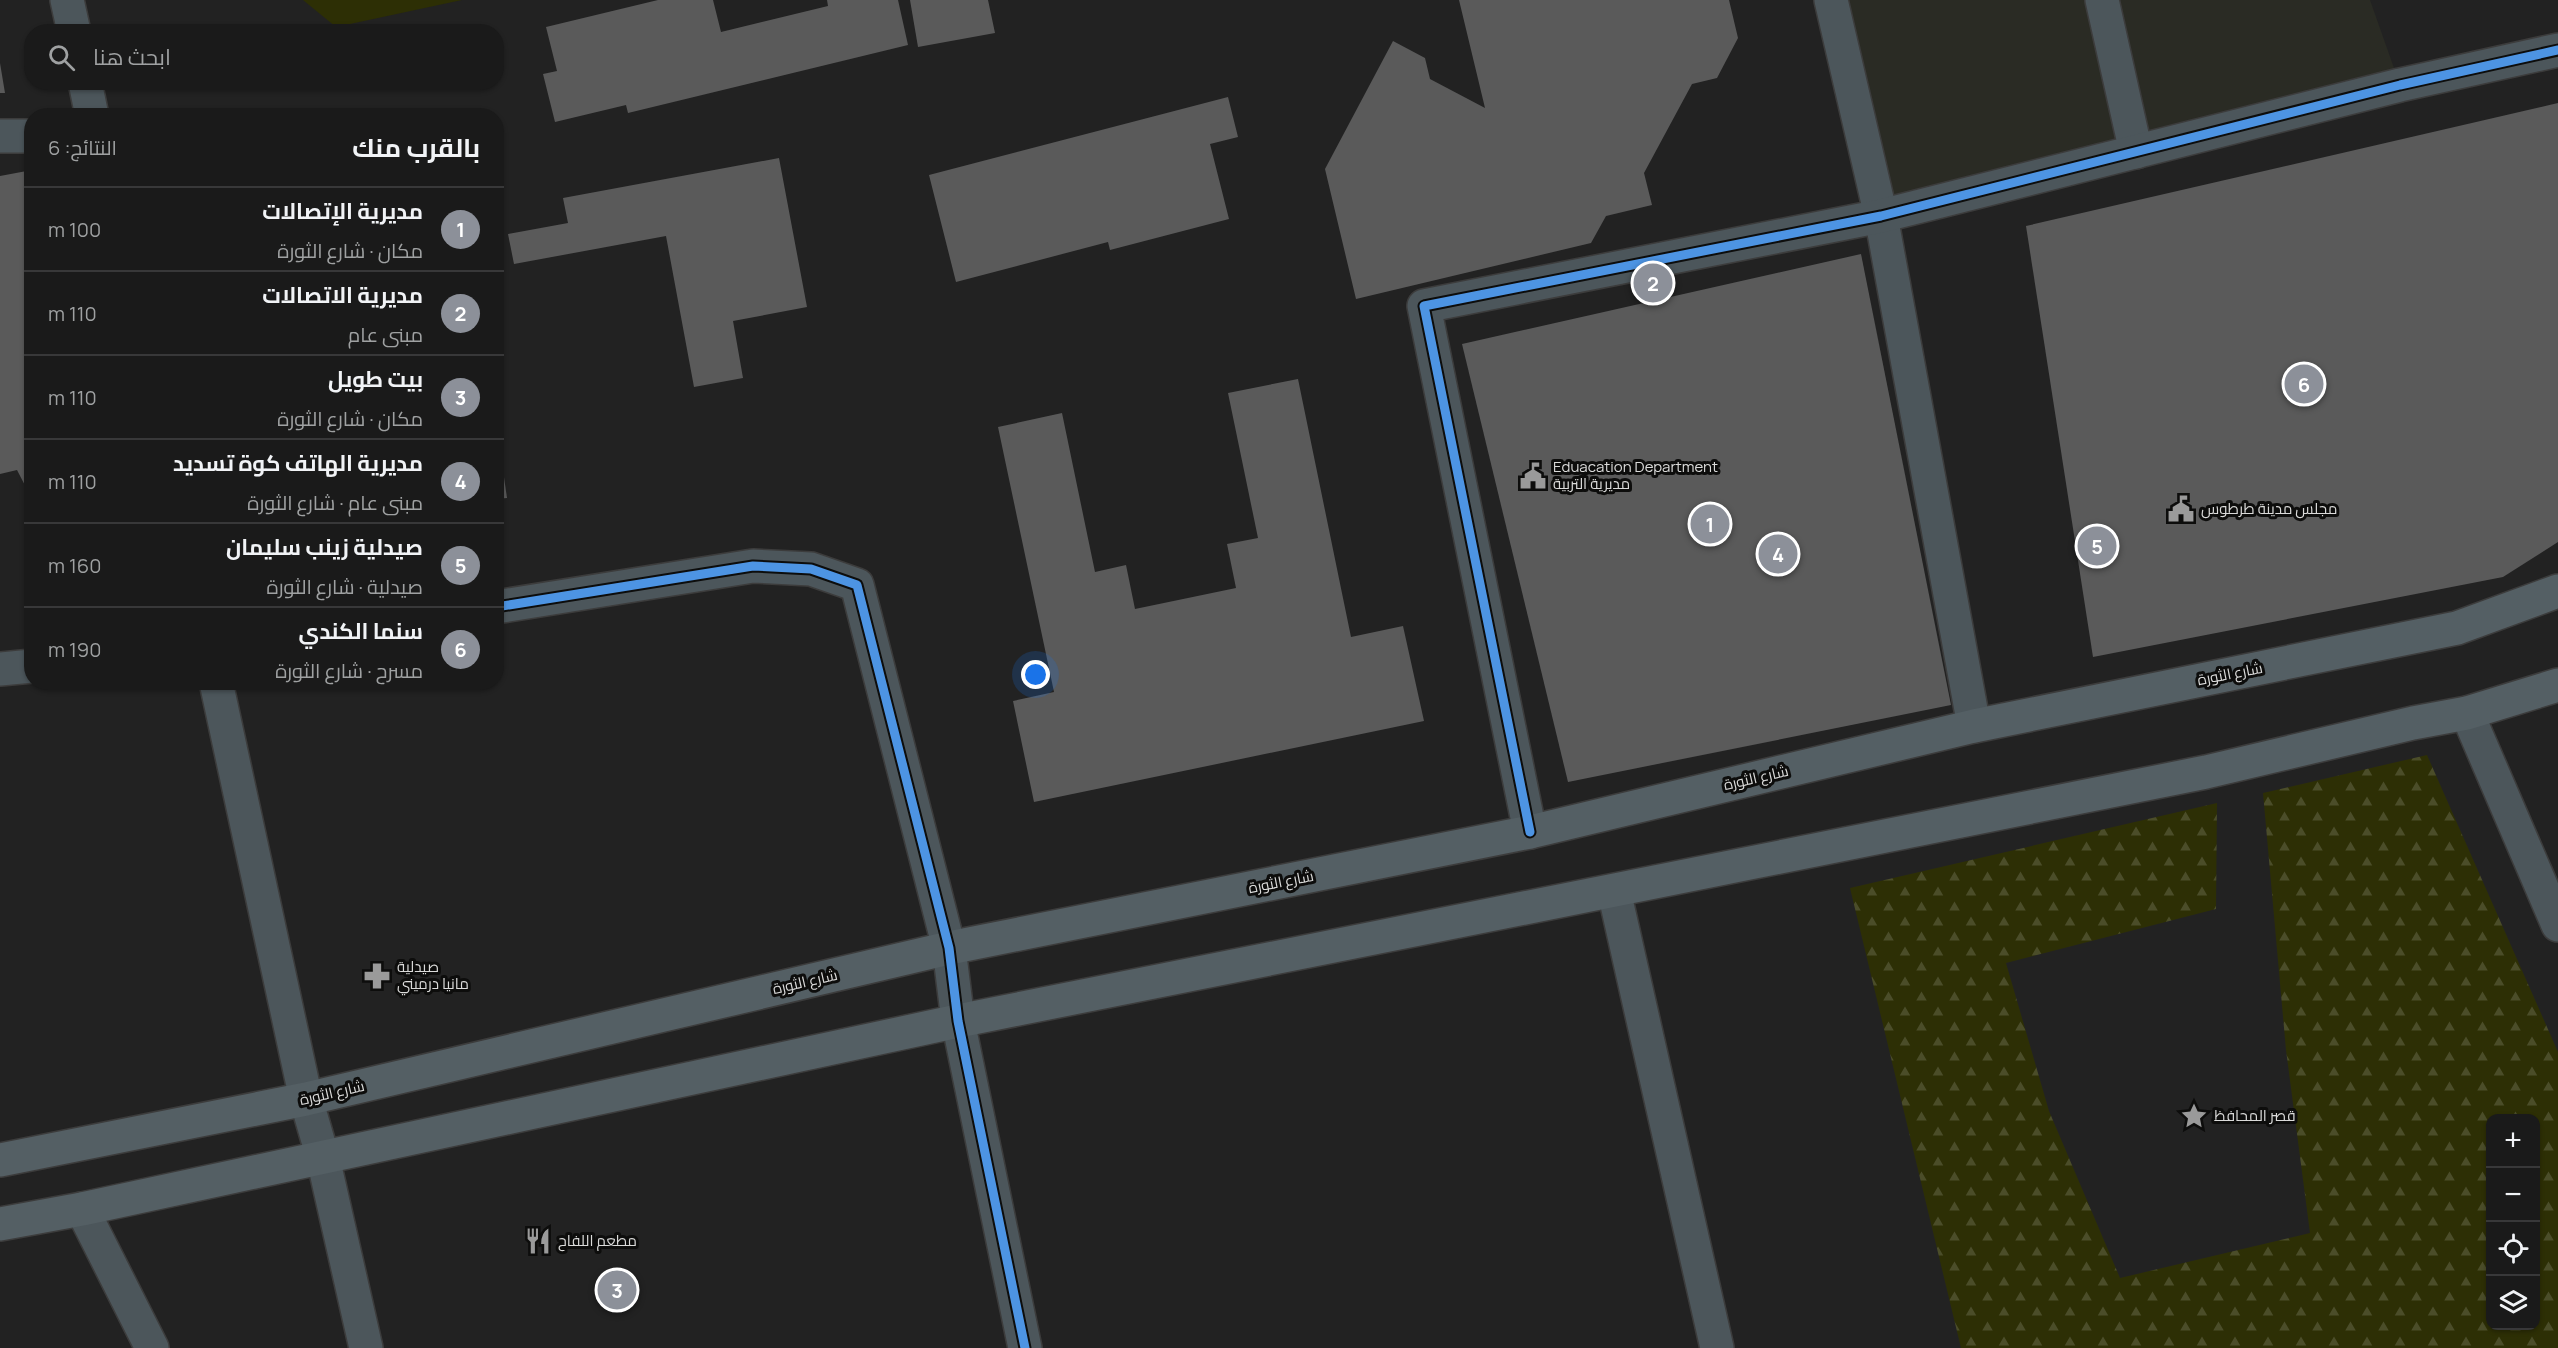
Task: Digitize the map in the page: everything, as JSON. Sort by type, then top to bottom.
[{"type":"main road","name":"شارع الثورة","points":[[0,1160],[306,1099],[949,948],[1530,832],[1974,726],[2457,628],[2558,591]]},
{"type":"main road","points":[[0,1224],[82,1209],[958,1022],[2206,772],[2413,723],[2467,713],[2558,685]]},
{"type":"street","points":[[67,0],[72,24]]},
{"type":"street","points":[[1831,0],[1881,216],[1974,726]]},
{"type":"street","points":[[2102,0],[2136,152]]},
{"type":"street","points":[[1530,832],[1424,306],[1881,216],[2400,85],[2558,50]]},
{"type":"street","points":[[87,90],[90,108]]},
{"type":"street","points":[[0,136],[24,136]]},
{"type":"street","points":[[504,606],[753,566],[810,569],[856,585],[949,948],[958,1022],[1025,1348]]},
{"type":"street","points":[[0,669],[24,667]]},
{"type":"street","points":[[218,690],[306,1099],[323,1158],[366,1348]]},
{"type":"street","points":[[2467,713],[2558,925]]},
{"type":"street","points":[[1614,891],[1717,1348]]},
{"type":"street","points":[[82,1209],[152,1348]]},
{"type":"shaded area","points":[[1831,0],[2370,0],[2400,85],[1881,216]]},
{"type":"green space","points":[[303,0],[462,0],[350,24],[332,24]]},
{"type":"green space","points":[[2427,755],[2558,1052],[2558,1348],[1961,1348],[1850,888],[2217,803],[2216,909],[2006,963],[2049,1111],[2120,1278],[2310,1233],[2286,1050],[2263,793]]},
{"type":"building","points":[[658,0],[713,0],[721,32],[828,6],[827,0],[898,0],[908,45],[628,113],[626,105],[555,122],[543,74],[557,71],[546,27]]},
{"type":"building","points":[[910,0],[988,0],[995,33],[918,47]]},
{"type":"building","points":[[1459,0],[1729,0],[1738,38],[1717,78],[1692,84],[1644,173],[1652,205],[1606,216],[1591,243],[1356,299],[1325,169],[1393,41],[1425,58],[1430,79],[1485,108]]},
{"type":"building","points":[[0,63],[5,93],[0,93]]},
{"type":"building","points":[[1228,97],[1238,137],[1210,144],[1229,219],[1110,250],[1108,242],[956,282],[929,175]]},
{"type":"building","points":[[2558,103],[2558,542],[2503,577],[2093,657],[2026,226]]},
{"type":"building","points":[[779,158],[807,307],[733,321],[743,378],[694,387],[666,236],[514,264],[508,234],[568,223],[563,198]]},
{"type":"building","points":[[24,172],[24,484],[17,470],[0,474],[0,176]]},
{"type":"building","points":[[1861,254],[1951,705],[1568,782],[1462,344]]},
{"type":"building","points":[[1298,379],[1351,637],[1403,626],[1424,721],[1034,802],[1013,701],[1054,692],[998,427],[1062,413],[1095,572],[1126,565],[1135,609],[1236,588],[1227,544],[1258,538],[1228,393]]},
{"type":"building","points":[[504,477],[507,498],[504,498]]},
{"type":"cycle path","points":[[1530,832],[1424,306],[1881,216],[2400,85],[2558,50]]},
{"type":"cycle path","points":[[504,606],[753,566],[811,569],[857,585],[949,948],[958,1021],[1025,1348]]},
{"type":"place","name":"مديرية الاتصالات","points":[[1653,283]]},
{"type":"place","name":"سنما الكندي","points":[[2304,384]]},
{"type":"place","name":"Eduacation Department مديرية التربية","points":[[1533,476]]},
{"type":"place","name":"مجلس مدينة طرطوس","points":[[2181,509]]},
{"type":"place","name":"مديرية الإتصالات","points":[[1710,524]]},
{"type":"place","name":"صيدلية زينب سليمان","points":[[2097,546]]},
{"type":"place","name":"مديرية الهاتف كوة تسديد","points":[[1778,554]]},
{"type":"place","name":"صيدلية مانيا درميني","points":[[377,976]]},
{"type":"place","name":"قصر المحافظ","points":[[2194,1116]]},
{"type":"place","name":"مطعم اللفاح","points":[[538,1241]]},
{"type":"place","name":"بيت طويل","points":[[617,1290]]}]
